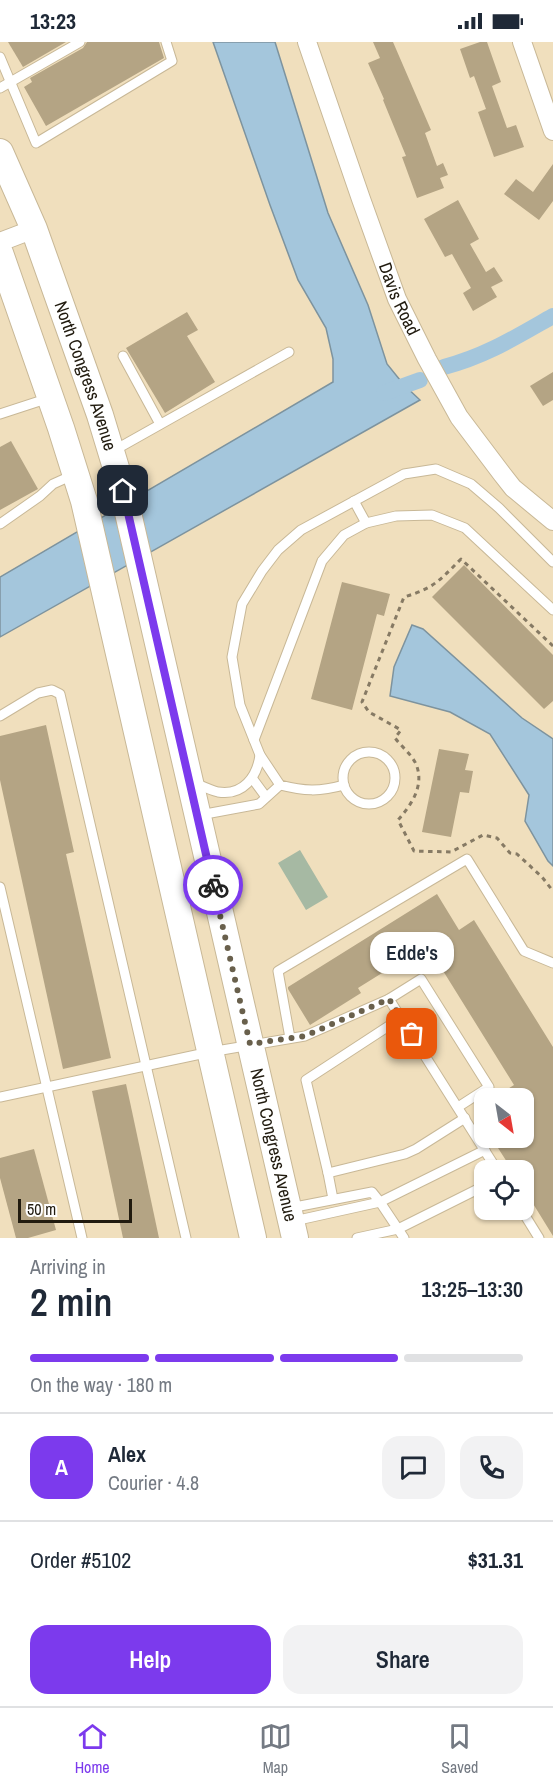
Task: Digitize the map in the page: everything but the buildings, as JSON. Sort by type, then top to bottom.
[{"type":"main road","name":"North Congress Avenue","points":[[0,152],[34,229],[100,415],[123,491],[292,1222]]},
{"type":"main road","points":[[0,253],[84,501],[253,1238]]},
{"type":"main road","points":[[145,771],[197,816]]},
{"type":"street","name":"Davis Road","points":[[307,42],[397,298],[422,349],[459,417],[513,488],[550,514]]},
{"type":"street","points":[[522,42],[553,131]]},
{"type":"street","points":[[0,243],[34,229]]},
{"type":"lane","points":[[0,88],[80,42]]},
{"type":"lane","points":[[0,57],[36,143],[172,60],[166,42]]},
{"type":"lane","points":[[111,452],[289,352]]},
{"type":"lane","points":[[123,356],[160,424]]},
{"type":"lane","points":[[0,414],[51,398]]},
{"type":"lane","points":[[344,785],[327,790],[309,791],[279,785],[260,755],[240,705],[232,657],[242,603],[278,550],[301,531],[404,474],[436,468],[471,484],[499,508],[553,562]]},
{"type":"lane","points":[[0,524],[53,484],[75,474]]},
{"type":"lane","points":[[354,501],[366,523]]},
{"type":"lane","points":[[254,740],[322,561],[345,535],[366,523],[396,516],[432,515],[465,528],[553,610]]},
{"type":"lane","points":[[0,716],[38,693],[52,690],[60,694],[186,1238]]},
{"type":"lane","points":[[367,752],[381,754],[395,771],[396,779],[392,793],[380,803],[358,802],[351,798],[344,785],[343,778],[348,763],[353,758],[367,752]]},
{"type":"lane","points":[[189,781],[219,792],[243,787],[258,767],[260,755]]},
{"type":"lane","points":[[252,778],[266,797]]},
{"type":"lane","points":[[197,816],[259,804],[279,785]]},
{"type":"lane","points":[[290,1038],[278,971],[466,859],[524,951],[553,963]]},
{"type":"lane","points":[[0,887],[82,1238]]},
{"type":"lane","points":[[0,1097],[210,1052],[305,1036],[389,999],[421,979],[489,1088],[458,1107]]},
{"type":"lane","points":[[389,999],[491,1160]]},
{"type":"lane","points":[[333,1199],[306,1080],[401,1018]]},
{"type":"lane","points":[[328,1173],[405,1154],[465,1118]]},
{"type":"lane","points":[[292,1222],[380,1202],[485,1150]]},
{"type":"lane","points":[[357,1238],[398,1229],[474,1191]]},
{"type":"lane","points":[[292,1222],[333,1199],[372,1192],[404,1238]]},
{"type":"lane","points":[[528,1220],[539,1238]]},
{"type":"path","points":[[553,646],[461,559],[435,585],[404,597],[362,702],[369,712],[401,730],[395,738],[416,763],[420,779],[413,803],[398,820],[414,850],[451,852],[483,835],[497,838],[510,853],[517,854],[542,877],[553,891]]},
{"type":"green space","points":[[300,850],[328,897],[306,910],[278,863]]},
{"type":"water","points":[[213,42],[275,42],[328,213],[368,305],[387,364],[420,400],[0,637],[0,577],[333,382],[333,359],[326,328],[298,280]]},
{"type":"water","points":[[412,625],[423,629],[522,718],[553,739],[553,866],[525,821],[529,795],[490,734],[450,712],[390,696],[394,667]]},
{"type":"waterway","points":[[444,367],[487,352],[553,316]]},
{"type":"waterway","points":[[384,393],[420,380]]},
{"type":"way so far","points":[[213,885],[250,1044],[305,1036],[389,999],[412,1034]]},
{"type":"place","name":"Edde's","points":[[412,1034]]},
{"type":"route","points":[[123,491],[213,885]]}]
